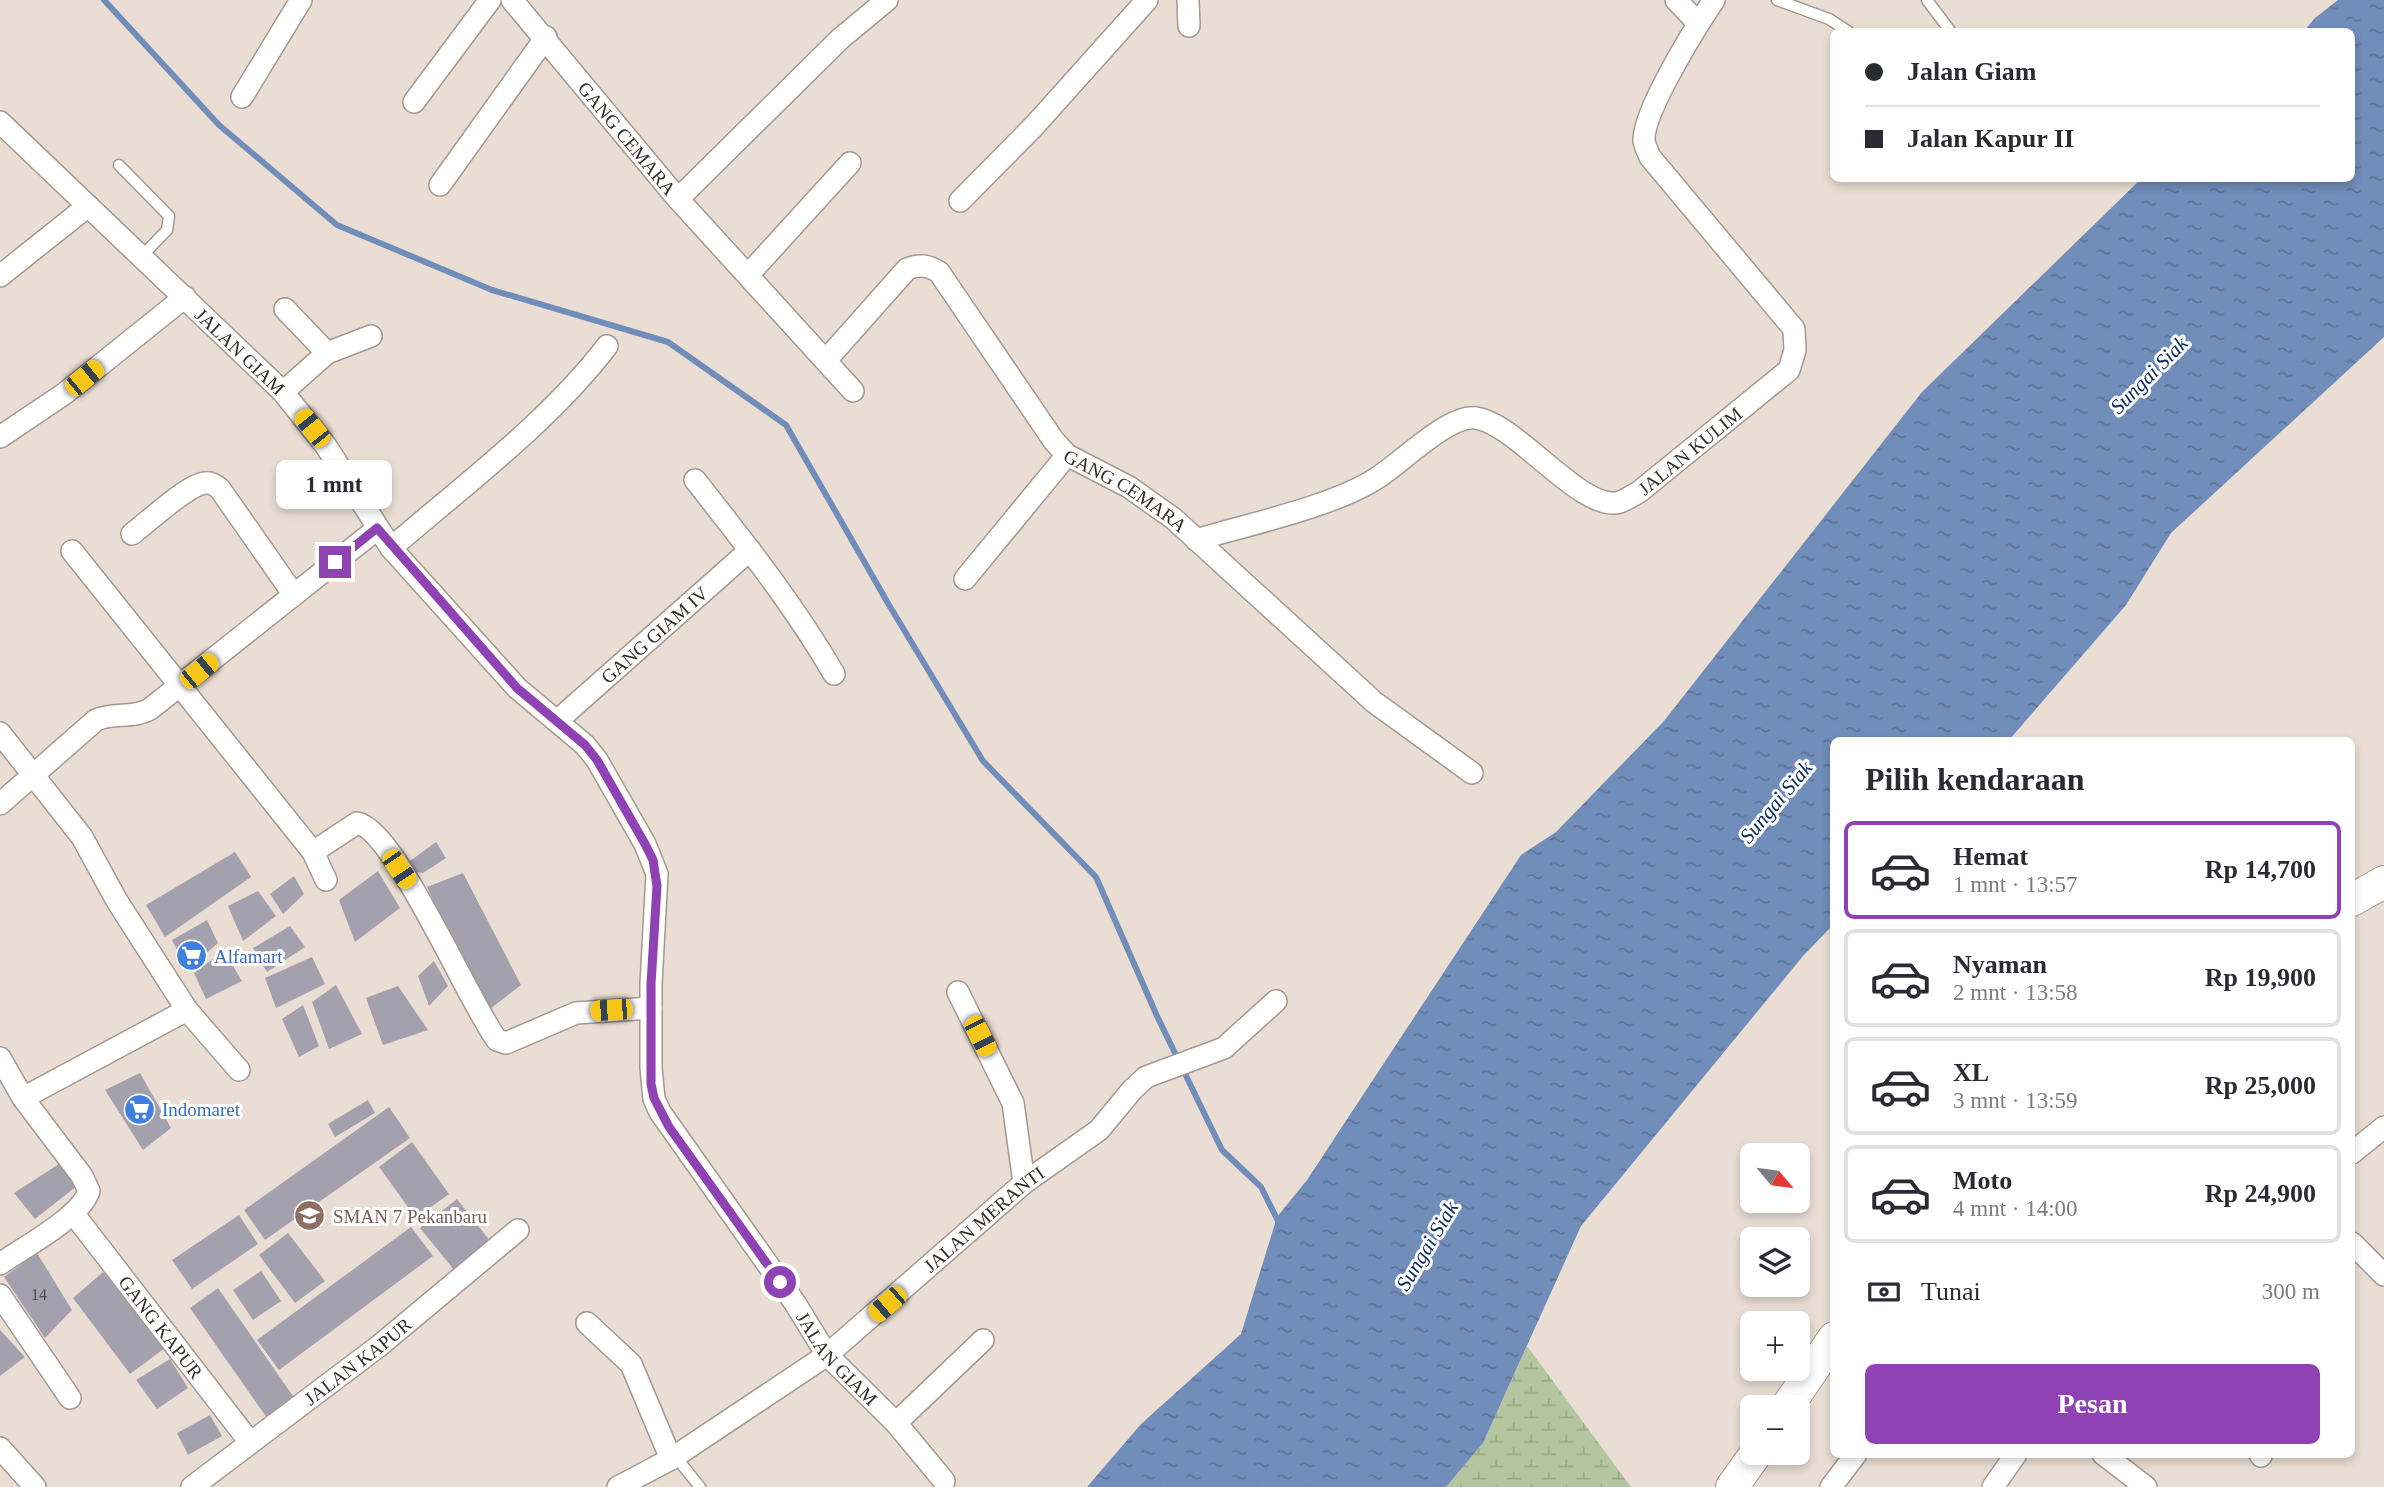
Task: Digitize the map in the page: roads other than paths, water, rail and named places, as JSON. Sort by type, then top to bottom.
[{"type":"main road","points":[[2355,898],[2384,882]]},
{"type":"main road","points":[[1795,1395],[1830,1344]]},
{"type":"main road","points":[[1732,1487],[1748,1465]]},
{"type":"street","points":[[242,97],[301,0]]},
{"type":"street","points":[[414,102],[490,0]]},
{"type":"street","name":"GANG CEMARA","points":[[512,0],[533,8],[546,37],[678,199],[827,359],[853,391]]},
{"type":"street","points":[[678,199],[813,64],[887,0]]},
{"type":"street","points":[[960,201],[1035,125],[1147,0]]},
{"type":"street","points":[[1188,0],[1189,26]]},
{"type":"street","points":[[1676,0],[1699,23]]},
{"type":"street","name":"JALAN KULIM","points":[[1196,540],[1301,508],[1375,480],[1450,425],[1465,418],[1478,418],[1509,435],[1597,501],[1619,503],[1639,492],[1789,370],[1795,350],[1794,329],[1650,156],[1644,141],[1648,119],[1714,0]]},
{"type":"street","points":[[440,185],[546,37]]},
{"type":"street","name":"JALAN GIAM","points":[[0,122],[283,392],[326,446],[391,548],[517,688],[557,721],[597,760],[653,860],[657,886],[651,1008],[651,1084],[660,1112],[795,1303],[828,1355],[896,1423],[944,1481]]},
{"type":"street","points":[[748,275],[850,163]]},
{"type":"street","points":[[0,276],[88,206]]},
{"type":"street","name":"GANG CEMARA","points":[[827,359],[907,269],[914,266],[932,267],[939,272],[1054,441],[1068,455],[1153,503],[1374,702],[1472,773]]},
{"type":"street","points":[[0,437],[64,394],[185,297]]},
{"type":"street","points":[[285,309],[327,353]]},
{"type":"street","points":[[283,392],[327,353],[371,336]]},
{"type":"street","points":[[391,548],[543,415],[584,376],[607,346]]},
{"type":"street","points":[[965,579],[1068,455]]},
{"type":"street","points":[[695,480],[813,637],[834,674]]},
{"type":"street","points":[[132,534],[192,489],[211,483],[220,489],[294,595]]},
{"type":"street","points":[[0,804],[96,720],[143,713],[180,686],[377,528]]},
{"type":"street","name":"GANG GIAM IV","points":[[557,721],[750,550]]},
{"type":"street","points":[[72,551],[313,852],[326,880]]},
{"type":"street","points":[[0,733],[82,837],[117,901],[187,1010],[239,1070]]},
{"type":"street","points":[[313,852],[357,823],[370,829],[438,931],[497,1040],[506,1043],[576,1013],[651,1008]]},
{"type":"street","points":[[958,992],[1013,1103],[1024,1183]]},
{"type":"street","name":"JALAN MERANTI","points":[[618,1487],[673,1457],[828,1355],[1024,1183],[1099,1130],[1146,1077],[1224,1048],[1276,1001]]},
{"type":"street","points":[[23,1098],[187,1010]]},
{"type":"street","points":[[0,1058],[23,1098],[82,1175],[89,1191],[85,1202],[73,1213],[0,1264]]},
{"type":"street","points":[[2355,1151],[2384,1127]]},
{"type":"street","name":"GANG KAPUR","points":[[73,1213],[249,1441]]},
{"type":"street","name":"JALAN KAPUR","points":[[192,1487],[249,1441],[379,1346],[518,1230]]},
{"type":"street","points":[[2355,1246],[2384,1275]]},
{"type":"street","points":[[0,1295],[70,1398]]},
{"type":"street","points":[[587,1323],[631,1364],[673,1457]]},
{"type":"street","points":[[896,1423],[983,1340]]},
{"type":"street","points":[[2,1456],[34,1487]]},
{"type":"street","points":[[1831,1487],[1853,1458]]},
{"type":"street","points":[[1993,1487],[2013,1458]]},
{"type":"street","points":[[2108,1458],[2146,1487]]},
{"type":"lane","points":[[1777,0],[1829,19],[1843,28]]},
{"type":"lane","points":[[1927,0],[1948,28]]},
{"type":"lane","points":[[119,165],[169,216],[167,230],[142,256]]},
{"type":"lane","points":[[673,1457],[700,1487]]},
{"type":"water","name":"Sungai Siak","points":[[2338,0],[2384,0],[2384,337],[2171,533],[2126,605],[2012,737],[1830,737],[1830,928],[1803,956],[1581,1226],[1483,1443],[1446,1487],[1087,1487],[1141,1424],[1241,1334],[1277,1217],[1307,1180],[1521,855],[1556,832],[1664,721],[1922,392],[2138,182],[2355,182],[2355,28],[2307,28]]},
{"type":"waterway","points":[[104,0],[219,125],[337,225],[492,290],[668,342],[786,425],[889,605],[983,761],[1096,877],[1157,1016],[1222,1150],[1261,1187],[1280,1225]]},
{"type":"place","name":"Alfamart","points":[[191,956]]},
{"type":"place","name":"Indomaret","points":[[139,1109]]},
{"type":"place","name":"SMAN 7 Pekanbaru","points":[[310,1216]]}]
